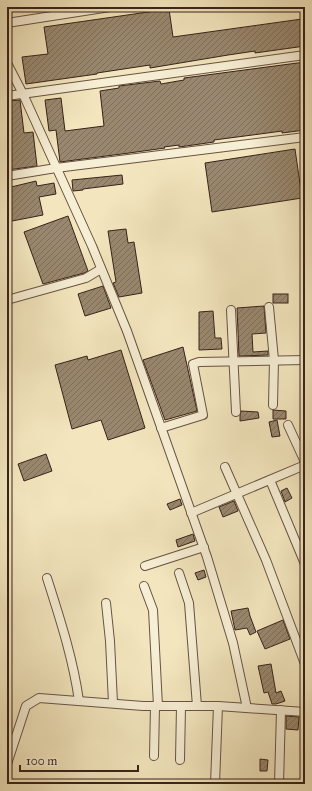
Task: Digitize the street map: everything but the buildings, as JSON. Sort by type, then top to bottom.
[{"type":"street","points":[[7,22],[110,7]]},
{"type":"street","points":[[7,96],[305,55]]},
{"type":"street","points":[[7,63],[23,94],[102,269],[127,331],[204,547],[233,643],[247,708]]},
{"type":"street","points":[[7,176],[56,168],[305,137]]},
{"type":"street","points":[[7,300],[86,278],[102,269]]},
{"type":"street","points":[[305,294],[305,301]]},
{"type":"street","points":[[269,307],[274,360],[273,405]]},
{"type":"street","points":[[231,310],[236,412]]},
{"type":"street","points":[[161,428],[202,415],[193,364],[199,362],[305,360]]},
{"type":"street","points":[[288,425],[305,462]]},
{"type":"street","points":[[191,513],[305,465]]},
{"type":"street","points":[[225,467],[266,560],[305,664]]},
{"type":"street","points":[[270,480],[305,564]]},
{"type":"street","points":[[145,566],[204,547]]},
{"type":"street","points":[[179,573],[189,603],[198,706]]},
{"type":"street","points":[[47,578],[67,641],[75,674],[79,701]]},
{"type":"street","points":[[144,586],[153,610],[157,706],[154,756]]},
{"type":"street","points":[[106,603],[114,703]]},
{"type":"street","points":[[7,764],[26,706],[39,698],[157,706],[218,706],[305,712]]},
{"type":"street","points":[[180,760],[181,706]]},
{"type":"street","points":[[215,784],[218,706]]},
{"type":"street","points":[[279,784],[281,710]]}]
